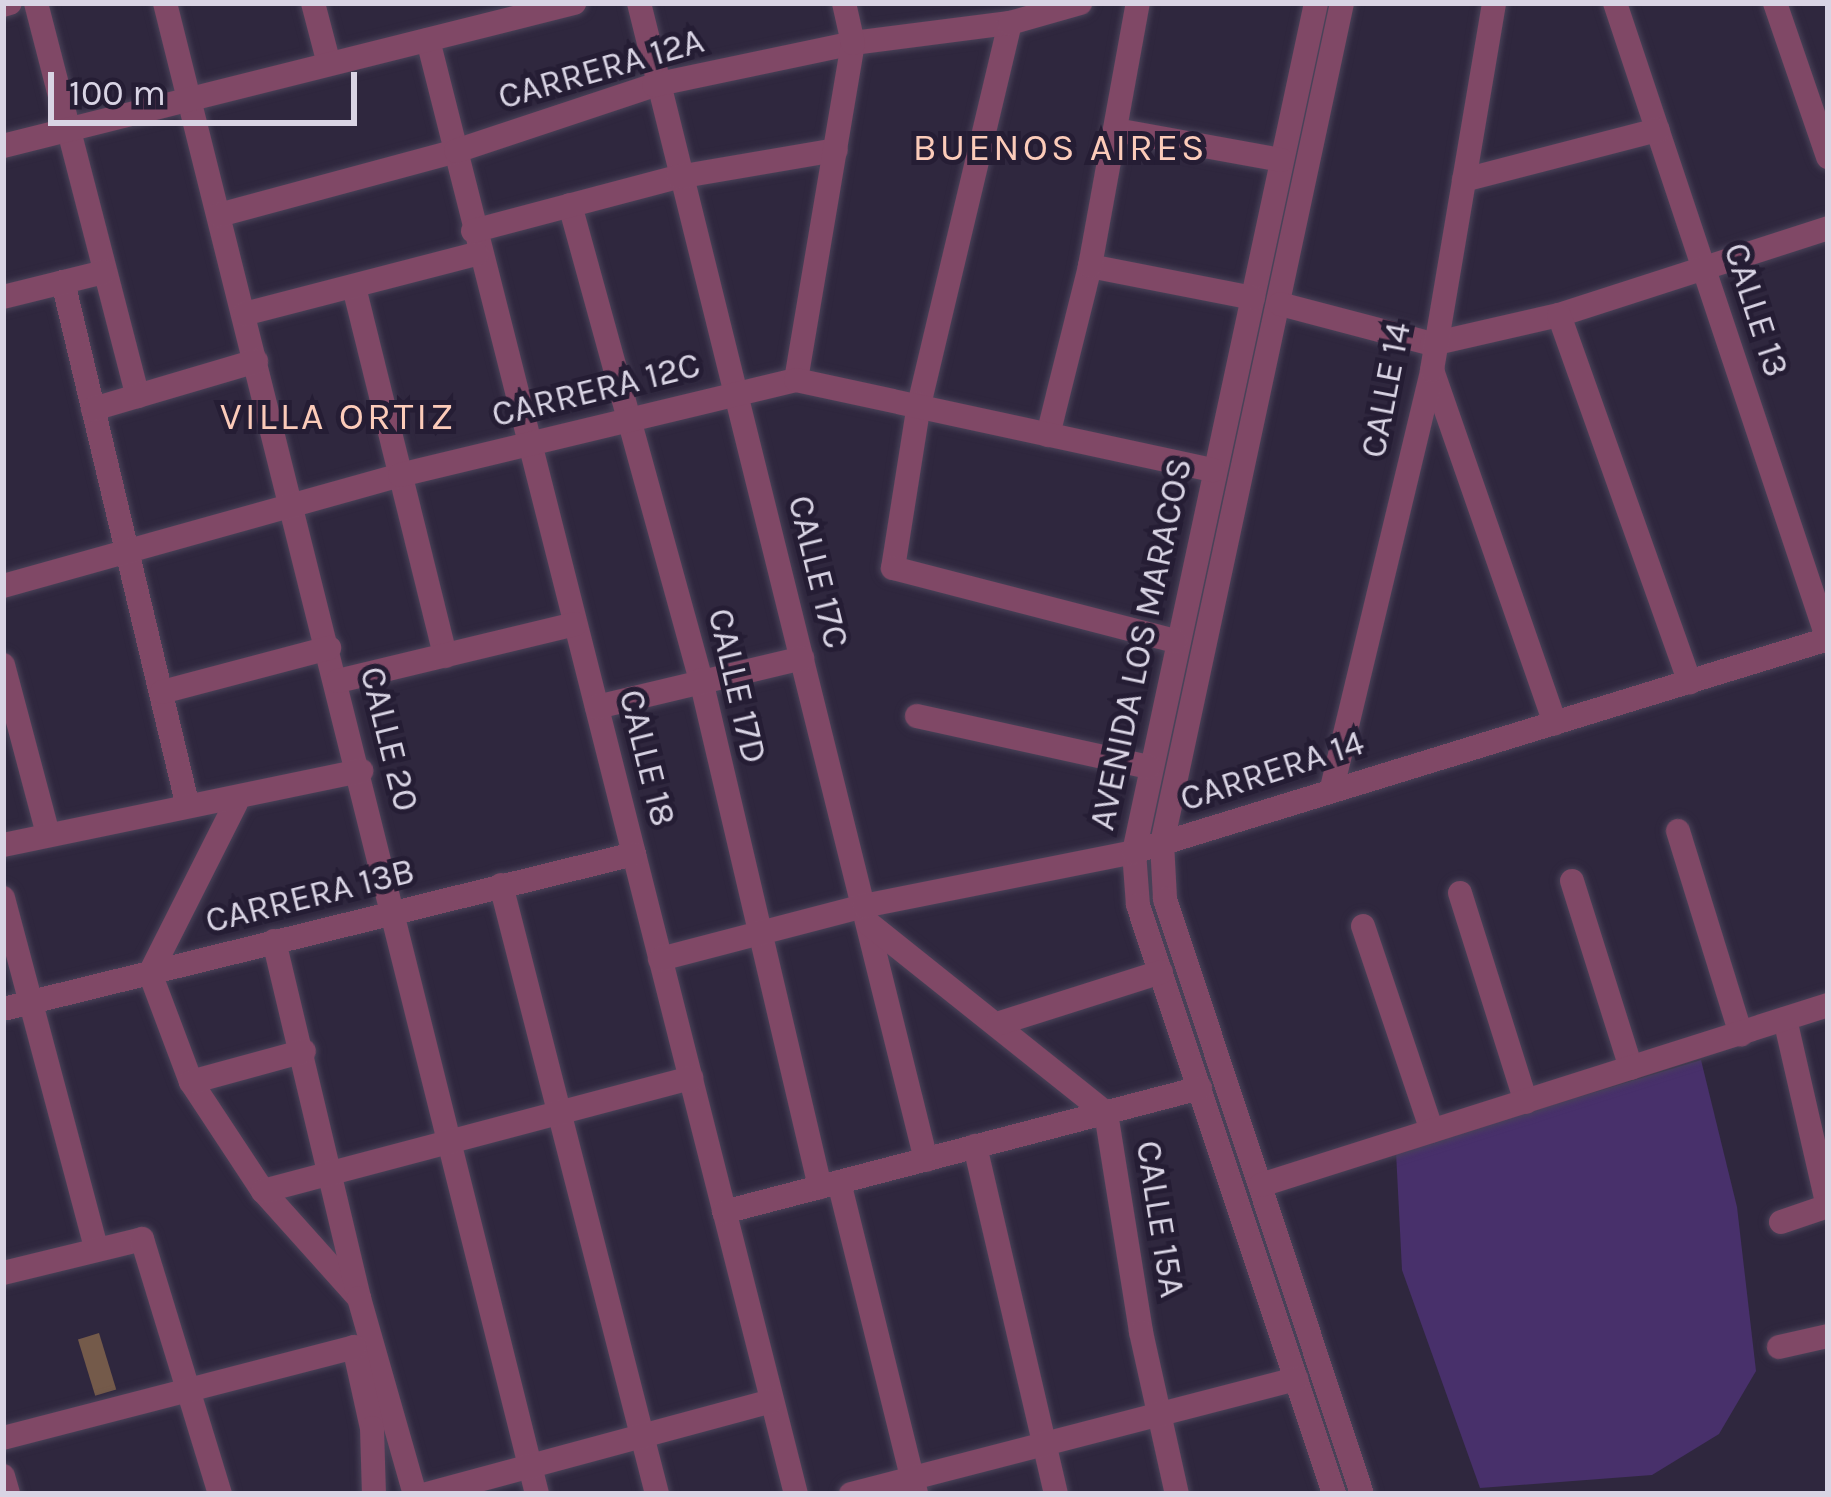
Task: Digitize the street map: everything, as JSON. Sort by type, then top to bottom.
[{"type":"street","points":[[36,3],[138,396]]},
{"type":"street","name":"CALLE 20","points":[[165,3],[397,912],[537,1494]]},
{"type":"street","points":[[313,3],[329,64]]},
{"type":"street","points":[[3,146],[428,40],[482,14],[574,3]]},
{"type":"street","name":"CALLE 17C","points":[[639,3],[654,85],[736,391],[926,1160]]},
{"type":"street","points":[[796,380],[853,44],[844,3]]},
{"type":"street","name":"CARRERA 12A","points":[[219,215],[456,151],[654,85],[853,44],[1010,23],[1080,3]]},
{"type":"street","points":[[1048,435],[1090,266],[1138,3]]},
{"type":"street","name":"AVENIDA LOS MARACOS","points":[[1316,3],[1175,641],[1134,852],[1138,905],[1329,1492]]},
{"type":"street","name":"AVENIDA LOS MARACOS","points":[[1342,3],[1162,843],[1165,898],[1362,1494]]},
{"type":"street","name":"CALLE 14","points":[[1332,788],[1432,357],[1494,3]]},
{"type":"street","name":"CALLE 13","points":[[1615,3],[1828,640]]},
{"type":"street","points":[[1775,3],[1828,157]]},
{"type":"street","points":[[1010,23],[919,404],[893,568],[1175,641]]},
{"type":"street","name":"CALLE 18","points":[[428,40],[474,243],[530,446],[796,1494]]},
{"type":"street","points":[[1116,130],[1281,160]]},
{"type":"street","points":[[1464,179],[1658,130]]},
{"type":"street","points":[[244,314],[354,287],[570,206],[678,177],[836,150]]},
{"type":"street","name":"CALLE 17D","points":[[570,206],[634,418],[700,680],[755,932],[914,1485]]},
{"type":"street","points":[[1280,304],[1432,357],[1828,228]]},
{"type":"street","points":[[1090,266],[1253,298]]},
{"type":"street","points":[[3,297],[104,272]]},
{"type":"street","points":[[63,282],[187,803]]},
{"type":"street","points":[[354,287],[445,656]]},
{"type":"street","points":[[1559,315],[1690,682]]},
{"type":"street","points":[[1432,357],[1555,723]]},
{"type":"street","points":[[94,409],[256,362]]},
{"type":"street","name":"CARRERA 12C","points":[[3,586],[294,509],[400,475],[796,380],[1213,470]]},
{"type":"street","points":[[338,681],[575,624]]},
{"type":"street","name":"CARRERA 14","points":[[660,959],[755,932],[866,914],[1134,852],[1828,640]]},
{"type":"street","points":[[162,692],[329,648]]},
{"type":"street","points":[[597,707],[802,658]]},
{"type":"street","points":[[3,665],[11,738],[48,834]]},
{"type":"street","points":[[916,716],[1148,767]]},
{"type":"street","points":[[3,845],[187,803],[236,803],[361,771]]},
{"type":"street","points":[[236,803],[150,973],[191,1082],[263,1191],[362,1308]]},
{"type":"street","points":[[1678,831],[1741,1034]]},
{"type":"street","name":"CARRERA 13B","points":[[3,1009],[634,854]]},
{"type":"street","points":[[1572,880],[1631,1068]]},
{"type":"street","points":[[501,885],[657,1494]]},
{"type":"street","points":[[1460,893],[1526,1102]]},
{"type":"street","points":[[3,898],[96,1247]]},
{"type":"street","name":"CALLE 15A","points":[[866,914],[1106,1113],[1178,1494]]},
{"type":"street","points":[[1363,926],[1432,1131]]},
{"type":"street","points":[[274,941],[362,1308],[415,1494]]},
{"type":"street","points":[[998,1024],[1161,972]]},
{"type":"street","points":[[1261,1185],[1828,1006]]},
{"type":"street","points":[[1781,1222],[1828,1207],[1785,1019]]},
{"type":"street","points":[[191,1082],[304,1051]]},
{"type":"street","points":[[263,1191],[691,1078]]},
{"type":"street","points":[[724,1212],[1200,1088]]},
{"type":"street","points":[[975,1146],[1056,1494]]},
{"type":"street","points":[[3,1273],[142,1239],[184,1390],[220,1494]]},
{"type":"street","points":[[362,1308],[354,1347],[368,1396],[374,1494]]},
{"type":"street","points":[[1779,1347],[1828,1336]]},
{"type":"street","points":[[3,1438],[354,1347]]},
{"type":"street","points":[[850,1494],[914,1485],[1047,1444],[1296,1379]]},
{"type":"street","points":[[427,1494],[640,1431],[772,1401]]},
{"type":"street","points":[[3,1476],[8,1494]]},
{"type":"shaded area","points":[[1701,1060],[1737,1207],[1756,1371],[1719,1434],[1652,1475],[1480,1488],[1402,1270],[1396,1152]]},
{"type":"building","points":[[99,1333],[116,1389],[95,1396],[78,1339]]},
{"type":"district","name":"BUENOS AIRES","points":[[1060,147]]},
{"type":"district","name":"VILLA ORTIZ","points":[[338,416]]}]
